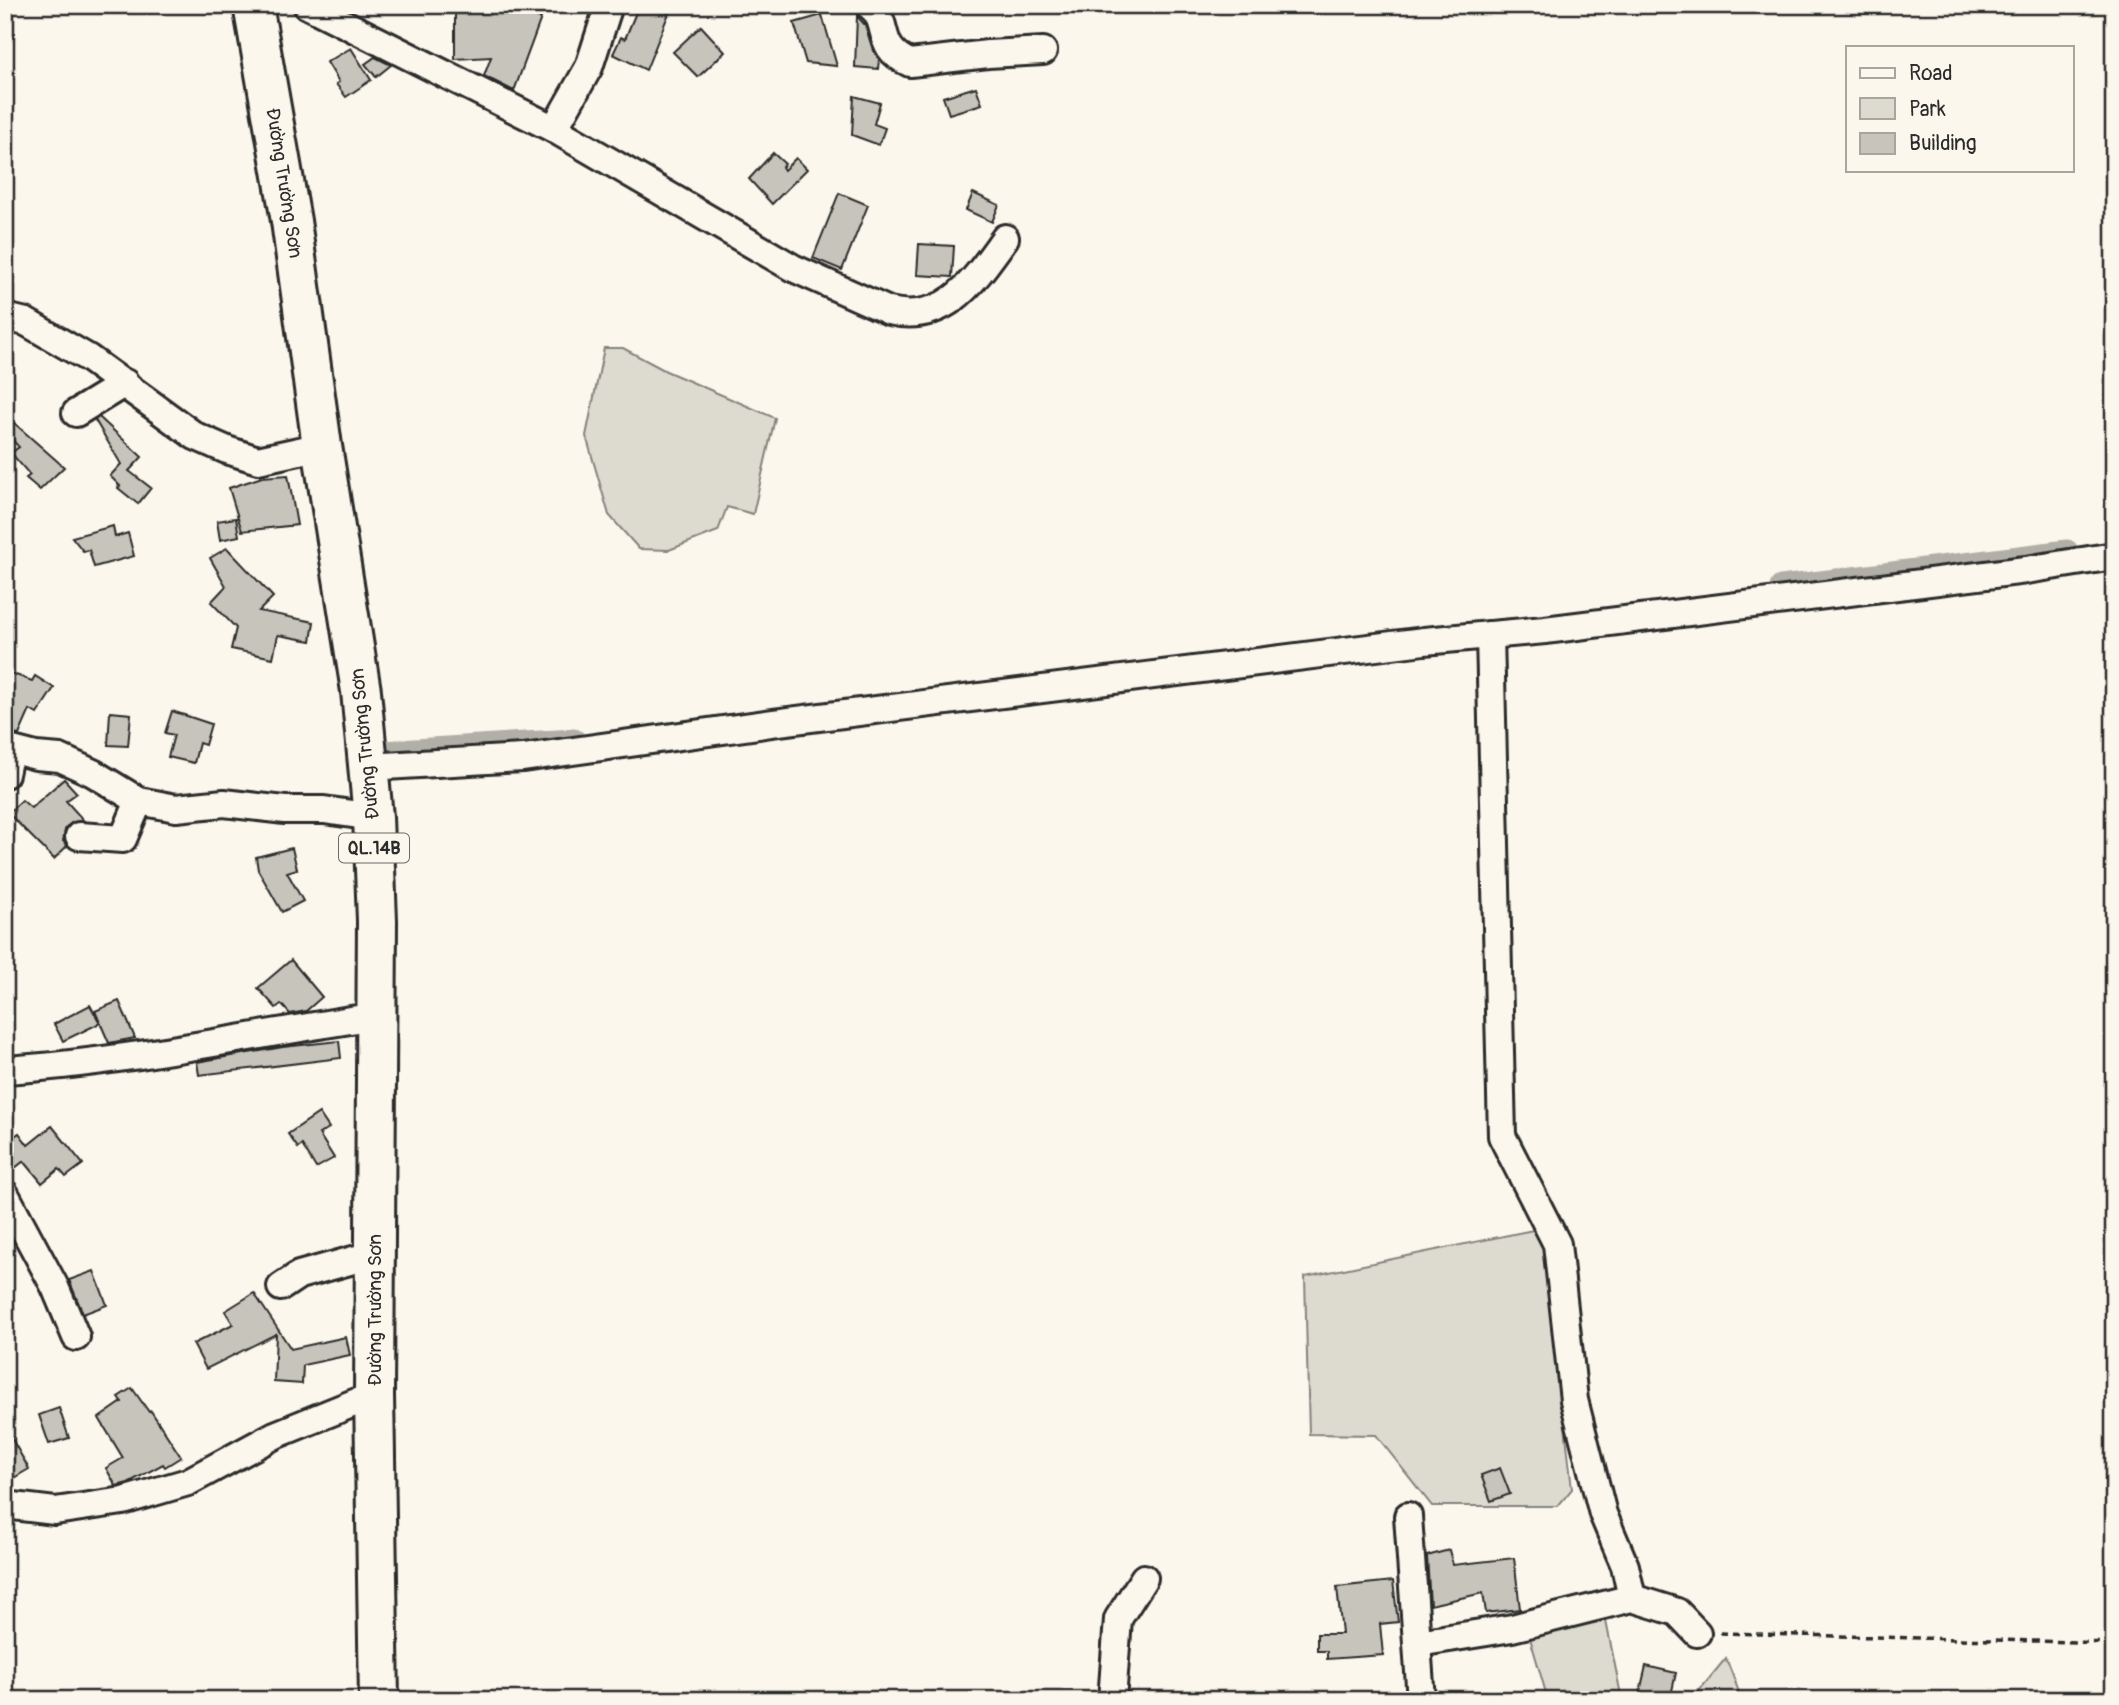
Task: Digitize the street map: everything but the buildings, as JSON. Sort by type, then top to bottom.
[{"type":"highway","name":"Đường Trường Sơn","points":[[253,5],[291,221],[322,446],[361,691],[373,817],[377,921],[374,1395],[379,1700]]},
{"type":"street","points":[[307,5],[554,130],[793,268],[889,311],[921,314],[934,311],[948,303],[974,280],[1005,238]]},
{"type":"street","points":[[554,130],[589,67],[609,5]]},
{"type":"street","points":[[869,5],[878,15],[890,50],[910,63],[1043,51]]},
{"type":"street","points":[[6,320],[26,322],[88,358],[195,436],[227,450],[258,460],[322,446]]},
{"type":"street","points":[[76,412],[125,383]]},
{"type":"street","points":[[368,767],[523,758],[772,723],[1424,641],[2026,570],[2114,556]]},
{"type":"street","points":[[1490,635],[1502,1136],[1556,1244],[1574,1400],[1603,1514],[1625,1566],[1632,1598]]},
{"type":"street","points":[[7,757],[60,758],[139,801],[176,808],[224,803],[285,810],[324,810],[373,817]]},
{"type":"street","points":[[79,836],[123,839],[139,801]]},
{"type":"street","points":[[9,1065],[106,1060],[377,1016]]},
{"type":"street","points":[[5,1194],[55,1287],[76,1337]]},
{"type":"street","points":[[281,1287],[299,1275],[376,1254]]},
{"type":"street","points":[[5,1505],[55,1511],[123,1501],[188,1482],[275,1435],[374,1395]]},
{"type":"street","points":[[1408,1516],[1421,1700]]},
{"type":"street","points":[[1112,1700],[1118,1619],[1144,1578]]},
{"type":"street","points":[[1418,1643],[1512,1628],[1632,1598],[1677,1612],[1697,1633]]},
{"type":"path","points":[[1697,1633],[2114,1643]]},
{"type":"green space","points":[[604,348],[623,348],[666,371],[775,418],[753,514],[727,507],[718,531],[669,550],[639,549],[609,515],[586,436]]},
{"type":"green space","points":[[1543,1228],[1572,1489],[1558,1506],[1432,1506],[1376,1435],[1309,1434],[1305,1277]]},
{"type":"green space","points":[[1605,1616],[1622,1700],[1548,1700],[1530,1638]]},
{"type":"green space","points":[[1726,1658],[1742,1700],[1695,1700],[1698,1692]]},
{"type":"waterway","points":[[1781,587],[2067,551]]},
{"type":"waterway","points":[[367,753],[574,740]]}]
